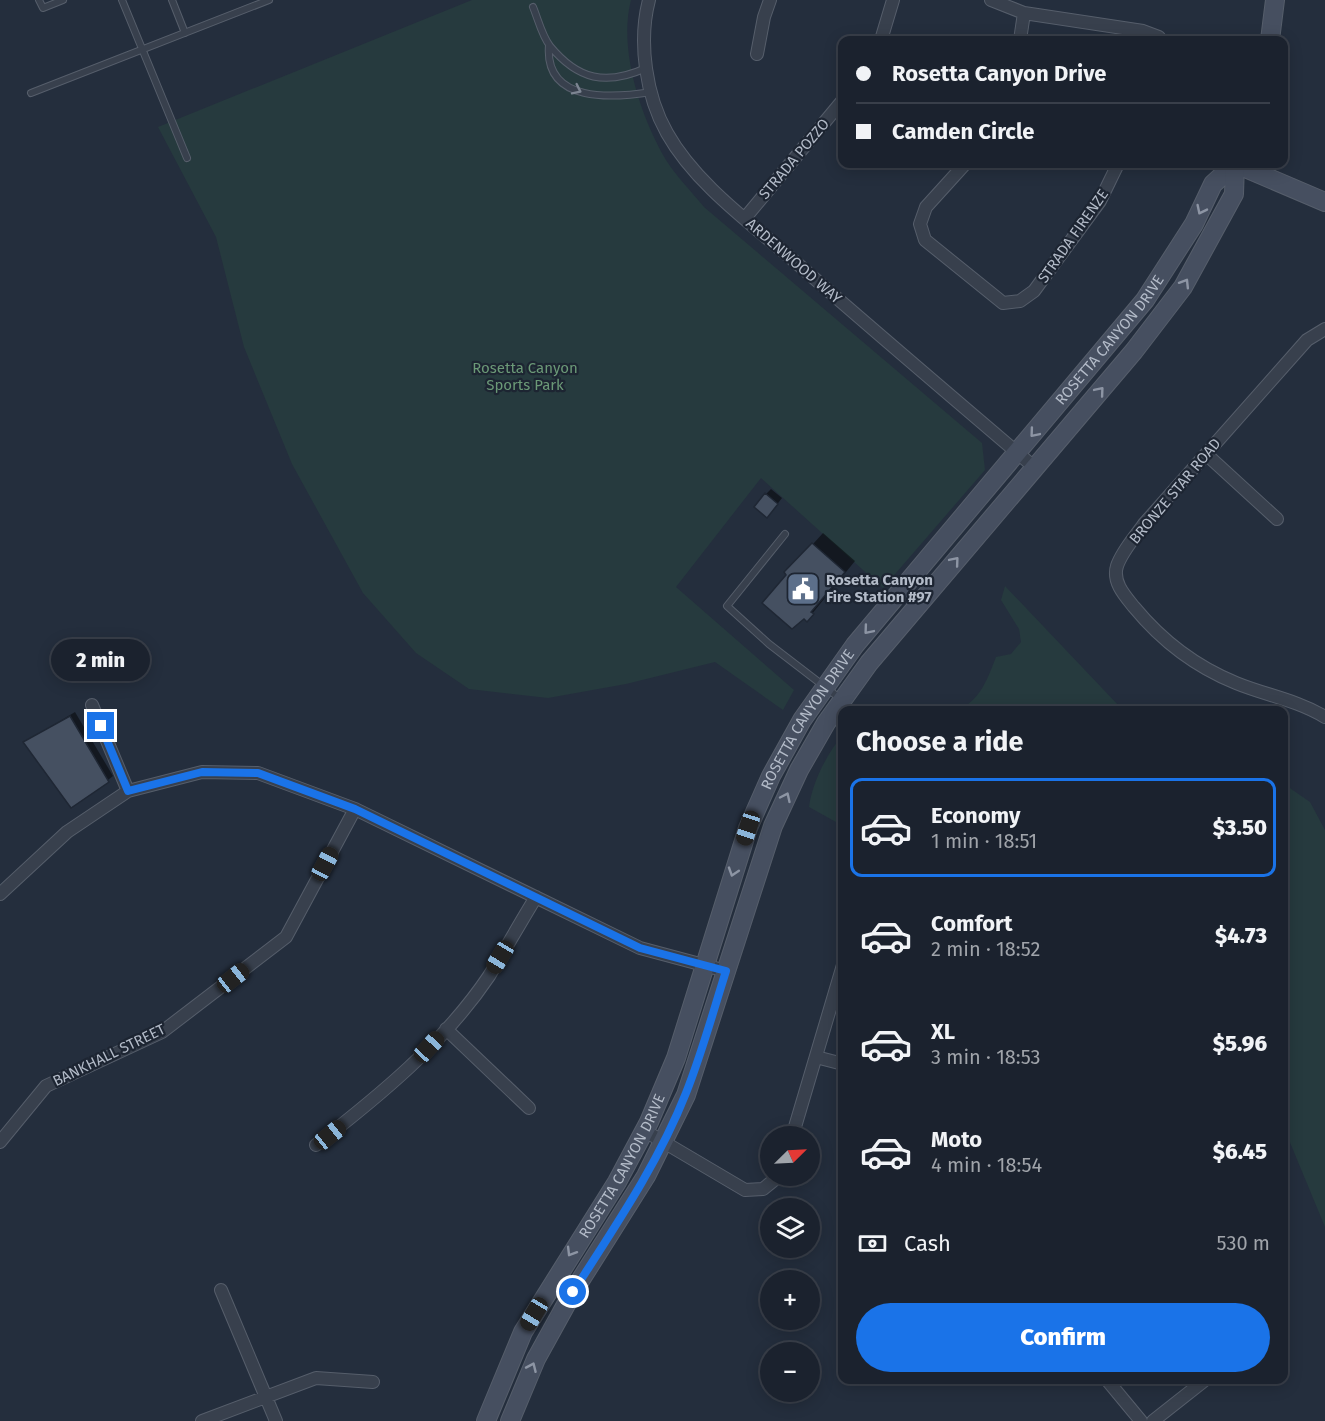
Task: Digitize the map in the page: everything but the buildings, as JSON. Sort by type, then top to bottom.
[{"type":"street","name":"ARDENWOOD WAY","points":[[649,0],[645,25],[647,68],[652,92],[666,132],[679,152],[745,218],[1034,467]]},
{"type":"street","points":[[757,54],[764,17],[770,0]]},
{"type":"street","points":[[881,36],[893,0]]},
{"type":"street","points":[[991,0],[1024,13],[1143,31],[1152,36]]},
{"type":"street","points":[[1270,36],[1275,0]]},
{"type":"street","points":[[1021,36],[1024,13]]},
{"type":"street","name":"STRADA POZZO","points":[[745,218],[838,106]]},
{"type":"street","name":"STRADA FIRENZE","points":[[961,168],[926,207],[920,224],[925,240],[1003,303],[1020,301],[1034,291],[1094,209],[1116,168]]},
{"type":"street","name":"ROSETTA CANYON DRIVE","points":[[486,1421],[524,1332],[645,1131],[676,1058],[748,828],[785,750],[824,687],[855,645],[1145,300],[1194,224],[1214,184],[1231,168]]},
{"type":"street","name":"ROSETTA CANYON DRIVE","points":[[838,706],[869,663],[1134,351],[1183,287],[1234,194],[1235,168]]},
{"type":"street","points":[[1244,168],[1325,202]]},
{"type":"street","name":"BRONZE STAR ROAD","points":[[1325,329],[1307,339],[1206,454],[1126,549],[1117,567],[1118,584],[1147,623],[1185,657],[1236,683],[1291,701],[1325,717]]},
{"type":"street","points":[[1206,454],[1277,519]]},
{"type":"street","points":[[92,705],[128,791]]},
{"type":"street","name":"ROSETTA CANYON DRIVE","points":[[510,1421],[536,1359],[573,1292],[646,1176],[664,1141],[698,1061],[773,826],[799,770],[838,707]]},
{"type":"street","points":[[0,894],[66,832],[128,791],[202,772],[258,773],[355,809],[640,948],[726,971]]},
{"type":"street","name":"BANKHALL STREET","points":[[0,1142],[46,1086],[162,1032],[286,937],[355,809]]},
{"type":"street","points":[[316,1145],[413,1064],[446,1029],[488,977],[536,897]]},
{"type":"street","points":[[795,1126],[838,982]]},
{"type":"street","points":[[446,1029],[529,1108]]},
{"type":"street","points":[[816,1057],[838,1063]]},
{"type":"street","points":[[645,1131],[745,1190],[763,1189],[767,1186]]},
{"type":"street","points":[[221,1290],[276,1421]]},
{"type":"street","points":[[202,1421],[316,1378],[373,1382]]},
{"type":"street","points":[[1110,1384],[1141,1421]]},
{"type":"street","points":[[1153,1421],[1200,1384]]},
{"type":"lane","points":[[39,0],[43,8],[63,0]]},
{"type":"lane","points":[[122,0],[187,158]]},
{"type":"lane","points":[[172,0],[185,33]]},
{"type":"lane","points":[[31,93],[269,0]]},
{"type":"lane","points":[[533,7],[549,45],[583,75],[627,77],[647,68]]},
{"type":"lane","points":[[549,45],[548,60],[553,72],[563,82],[584,94],[610,97],[652,92]]},
{"type":"lane","points":[[785,534],[728,606],[769,644],[842,700]]},
{"type":"green space","name":"Rosetta Canyon Sports Park","points":[[472,0],[631,0],[627,40],[634,83],[648,124],[674,172],[704,207],[982,443],[985,470],[883,588],[761,478],[676,587],[794,690],[783,710],[715,662],[626,684],[548,698],[469,689],[416,653],[363,593],[292,464],[244,347],[216,237],[158,127]]},
{"type":"green space","points":[[1005,586],[1119,706],[965,706],[977,696],[986,682],[996,657],[1011,654],[1021,642],[1019,629],[1001,600]]},
{"type":"green space","points":[[838,741],[838,821],[836,822],[809,807],[813,788],[831,750]]},
{"type":"green space","points":[[1288,787],[1310,802],[1325,830],[1325,1227],[1288,1138]]},
{"type":"place","name":"Rosetta Canyon Fire Station #97","points":[[803,589]]},
{"type":"route","points":[[101,726],[128,791],[202,772],[258,773],[355,809],[640,948],[726,971],[686,1095],[646,1176],[573,1292]]}]
